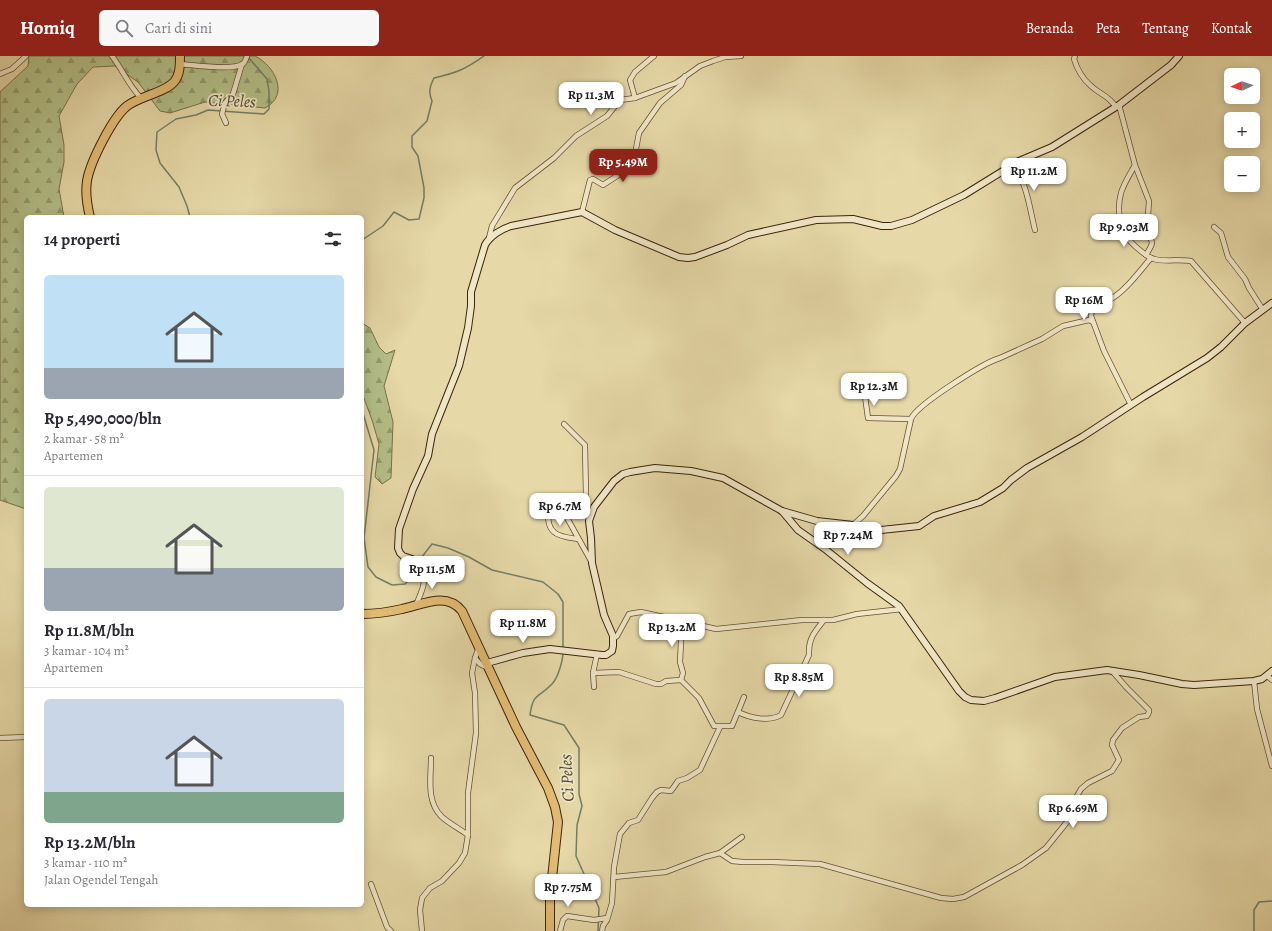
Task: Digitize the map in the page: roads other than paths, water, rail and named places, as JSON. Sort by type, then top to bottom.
[{"type":"highway","points":[[89,215],[87,206],[87,182],[91,167],[108,131],[120,114],[128,106],[141,98],[170,86],[176,79],[180,60]]},
{"type":"highway","points":[[364,614],[400,610],[439,600],[455,604],[462,611],[518,732],[548,788],[557,814],[558,829],[550,897],[550,931]]},
{"type":"street","points":[[0,74],[12,69],[26,56]]},
{"type":"street","points":[[112,56],[141,98]]},
{"type":"street","points":[[635,98],[630,80],[635,72],[654,56]]},
{"type":"street","points":[[416,605],[424,586],[424,579],[412,559],[400,553],[398,548],[399,529],[413,489],[428,456],[432,434],[459,366],[469,323],[471,292],[492,226],[515,188],[554,158],[576,136],[607,116],[620,100],[635,98],[676,83],[700,66],[713,61],[741,56]]},
{"type":"street","points":[[1075,56],[1074,59],[1079,72],[1090,85],[1110,98],[1117,106],[1135,165],[1149,201],[1147,230],[1153,241],[1146,255]]},
{"type":"street","points":[[489,238],[511,226],[582,212],[615,230],[679,257],[688,258],[696,257],[748,235],[816,220],[853,218],[882,226],[891,226],[912,220],[964,195],[1012,165],[1052,147],[1117,106],[1179,56]]},
{"type":"street","points":[[180,60],[223,67],[245,60]]},
{"type":"street","points":[[226,123],[222,114],[225,103],[233,94],[245,60]]},
{"type":"street","points":[[582,212],[590,180],[593,179],[601,185],[604,185],[620,174],[635,154],[639,133],[660,104],[681,85],[686,76]]},
{"type":"street","points":[[1012,165],[1023,183],[1035,230]]},
{"type":"street","points":[[1135,165],[1126,180],[1121,193],[1119,215],[1122,228],[1128,240],[1146,255],[1155,260],[1173,259],[1191,261],[1245,323]]},
{"type":"street","points":[[1214,227],[1220,233],[1228,258],[1245,279],[1249,288],[1264,310]]},
{"type":"street","points":[[1131,405],[1104,351],[1091,316],[1091,310],[1112,299],[1128,286],[1151,258]]},
{"type":"street","points":[[589,521],[594,508],[614,481],[623,474],[655,468],[690,470],[723,478],[782,511],[817,521],[853,526],[866,530],[919,526],[934,516],[980,502],[1003,488],[1027,468],[1082,437],[1207,358],[1221,347],[1245,323],[1272,303]]},
{"type":"street","points":[[853,526],[874,503],[900,469],[912,415],[920,407],[970,373],[994,360],[1042,339],[1063,326],[1089,320],[1093,322]]},
{"type":"street","points":[[855,376],[864,389],[868,418],[911,419]]},
{"type":"street","points":[[475,658],[480,664],[488,666],[523,653],[550,649],[606,655],[610,654],[612,651],[613,639],[611,630],[604,615],[592,563],[591,538],[586,496],[585,445],[564,424]]},
{"type":"street","points":[[550,505],[548,511],[548,524],[554,532],[559,535],[578,539]]},
{"type":"street","points":[[782,511],[798,530],[899,606],[959,691],[971,700],[979,701],[995,698],[1055,677],[1107,670],[1194,685],[1254,681],[1270,676]]},
{"type":"street","points":[[566,516],[592,563]]},
{"type":"street","points":[[613,639],[617,636],[629,614],[641,612],[682,620],[716,629],[802,620],[838,619],[850,615],[902,609]]},
{"type":"street","points":[[681,680],[683,673],[680,662],[682,620]]},
{"type":"street","points":[[738,712],[746,716],[766,719],[775,719],[781,715],[809,654],[811,637],[824,620]]},
{"type":"street","points":[[422,931],[420,910],[422,898],[430,888],[440,883],[459,863],[465,853],[468,835],[468,792],[476,733],[472,673],[479,647]]},
{"type":"street","points":[[594,687],[593,674],[597,654]]},
{"type":"street","points":[[720,853],[732,861],[820,864],[941,898],[952,900],[964,897],[1022,865],[1046,848],[1056,834],[1065,826],[1081,789],[1088,783],[1115,768],[1118,760],[1112,745],[1113,740],[1122,728],[1139,717],[1147,716],[1149,710],[1112,671]]},
{"type":"street","points":[[593,674],[619,672],[656,684],[661,684],[666,681],[681,680],[700,698],[714,726],[720,727],[724,725],[732,726],[744,697]]},
{"type":"street","points":[[1254,681],[1257,709],[1272,766]]},
{"type":"street","points":[[602,931],[608,918],[612,903],[614,867],[620,834],[630,823],[638,820],[657,792],[661,790],[671,791],[678,781],[700,771],[720,727]]},
{"type":"street","points":[[0,738],[24,738]]},
{"type":"street","points":[[431,758],[430,792],[432,804],[442,817],[468,835]]},
{"type":"street","points":[[614,877],[666,872],[705,857],[720,853],[742,837]]},
{"type":"street","points":[[371,884],[385,929],[391,931]]},
{"type":"street","points":[[560,931],[562,922],[567,916],[597,920],[608,918]]},
{"type":"waterway","points":[[364,239],[383,226],[394,212],[409,220],[419,219],[424,198],[424,188],[418,156],[412,147],[412,136],[427,121],[432,101],[430,92],[431,84],[434,78],[460,70],[484,56]]},
{"type":"waterway","name":"Ci Peles","points":[[189,215],[179,187],[160,163],[156,150],[157,132],[176,119],[196,115],[208,110],[264,114],[269,109],[267,79],[248,57]]},
{"type":"waterway","name":"Ci Peles","points":[[364,417],[374,450],[364,538]]},
{"type":"waterway","name":"Ci Peles","points":[[364,538],[368,567],[376,577],[392,585],[405,584],[411,578],[416,568]]},
{"type":"waterway","name":"Ci Peles","points":[[417,565],[432,544],[448,548],[469,557],[492,570],[543,582],[558,594],[563,602],[563,648]]},
{"type":"waterway","name":"Ci Peles","points":[[563,652],[556,678],[552,684],[537,696],[533,702],[530,715],[564,725],[579,748],[579,794],[582,806],[577,825],[576,856],[599,908],[598,931]]},
{"type":"waterway","points":[[1254,931],[1254,910],[1259,902],[1272,901]]}]
